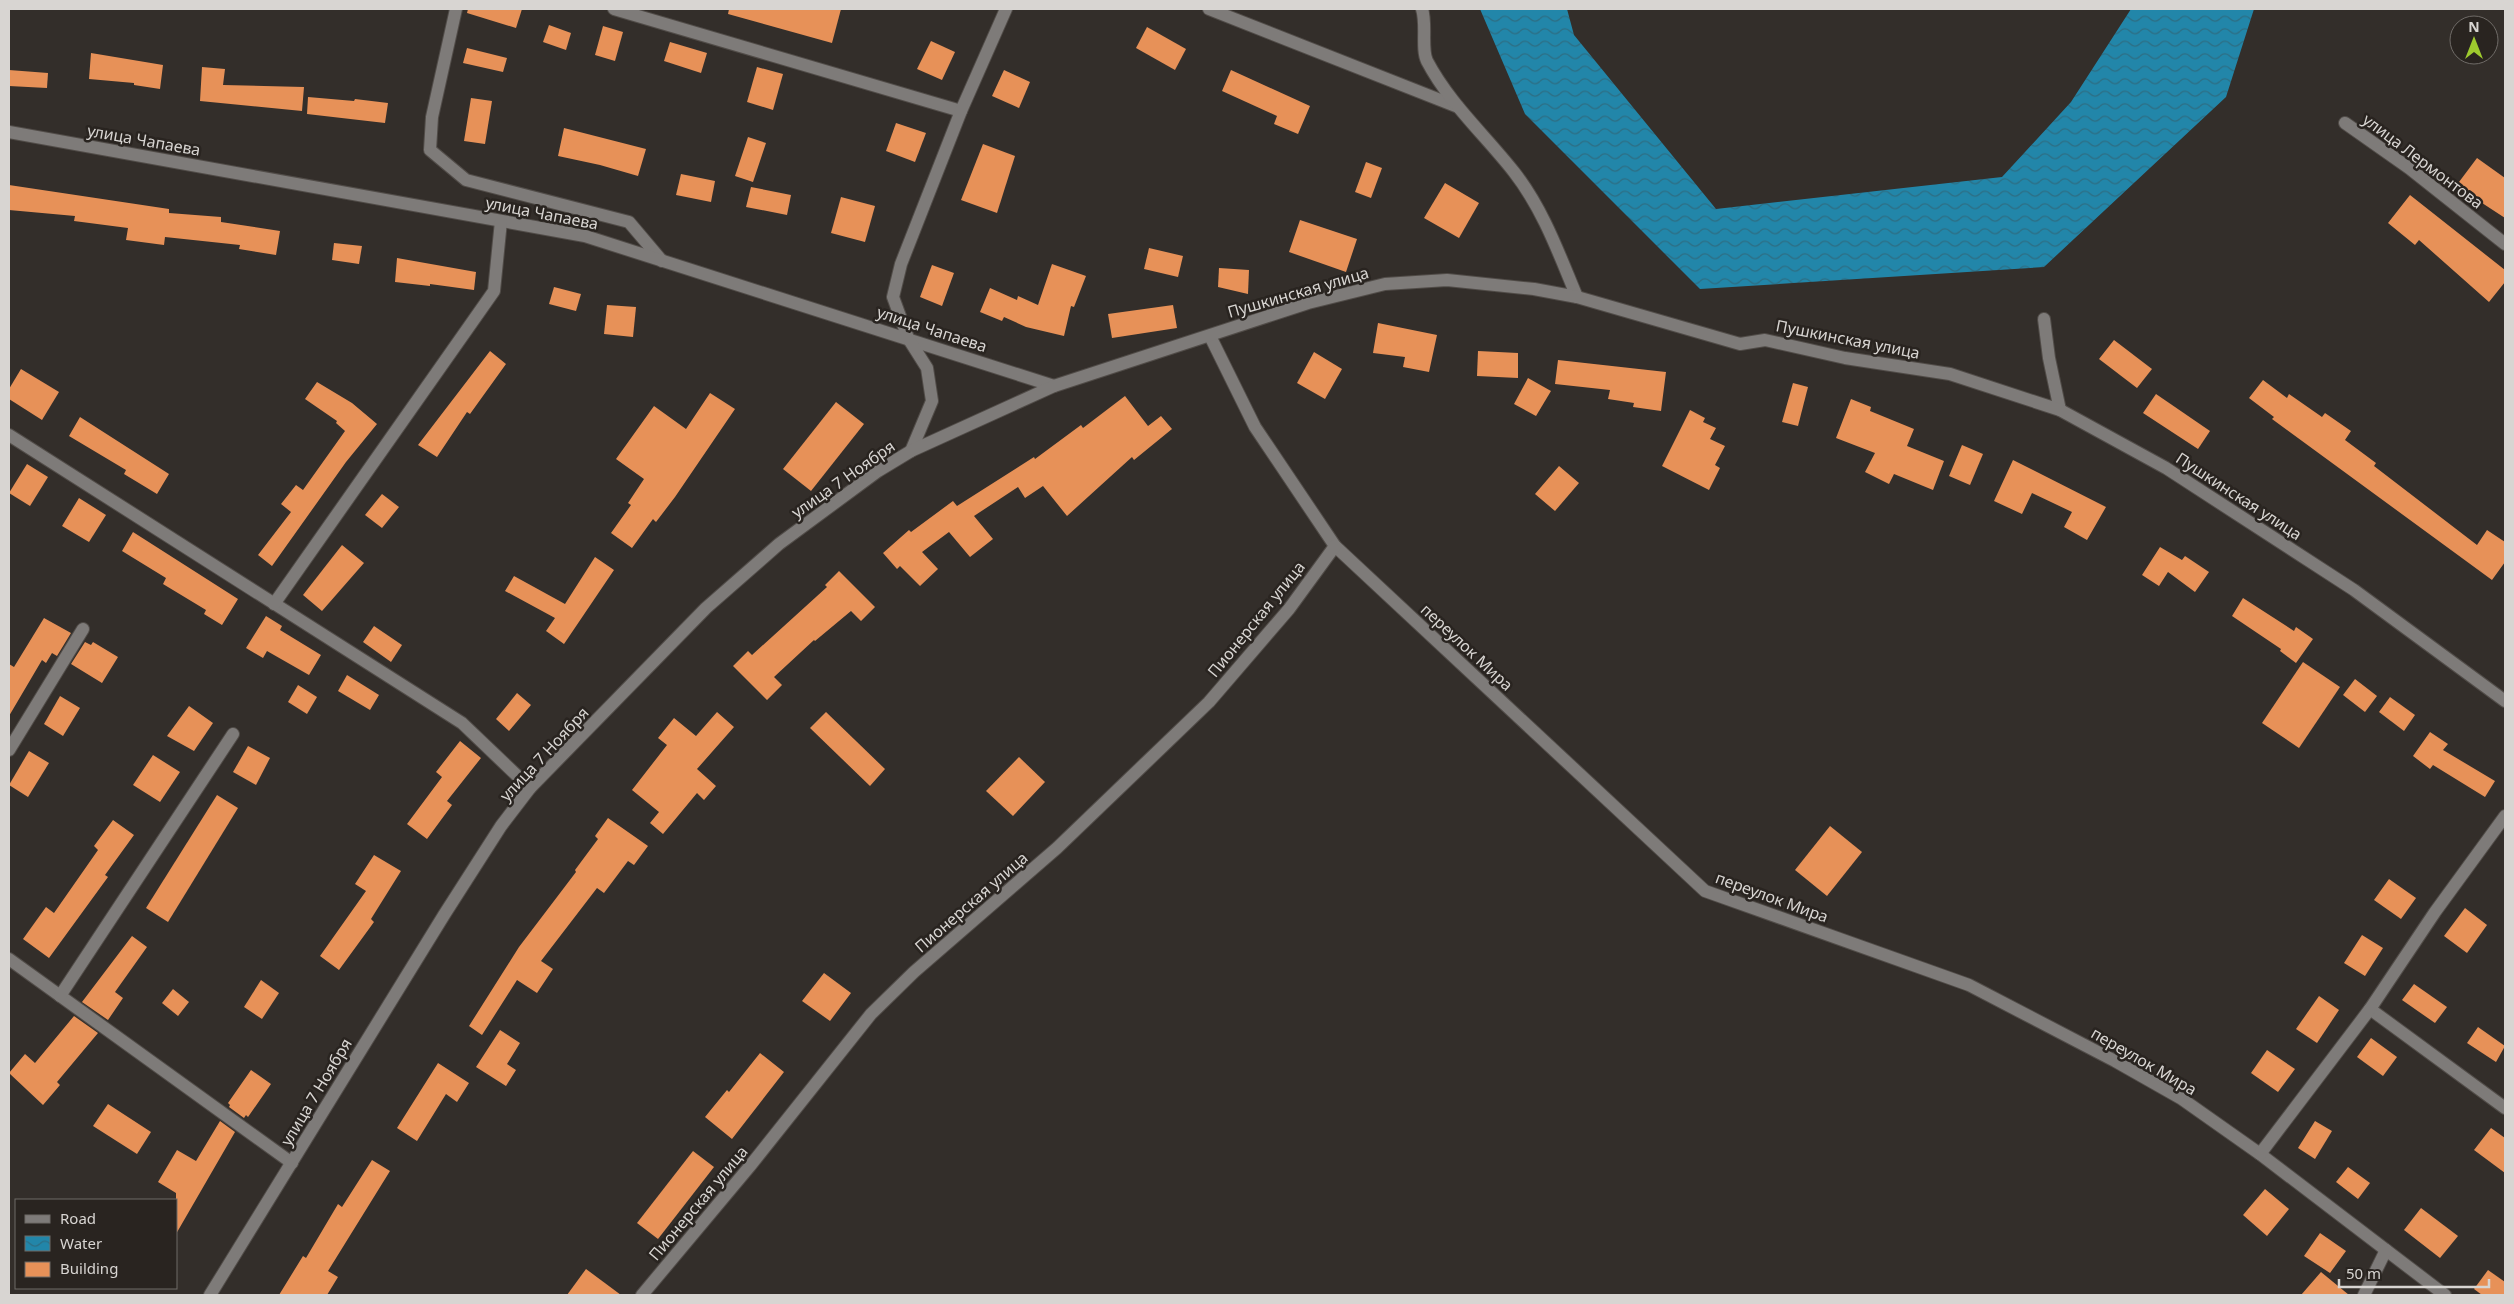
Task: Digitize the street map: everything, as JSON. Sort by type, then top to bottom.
[{"type":"street","points":[[456,9],[432,117],[430,150],[466,180],[629,222],[662,261]]},
{"type":"street","points":[[614,9],[961,111]]},
{"type":"street","points":[[911,450],[932,401],[927,368],[908,338],[894,296],[901,264],[961,111],[1006,9]]},
{"type":"street","points":[[1210,9],[1458,107]]},
{"type":"street","points":[[1422,9],[1425,19],[1426,59],[1458,107],[1515,173],[1540,213],[1577,297]]},
{"type":"street","name":"улица Лермонтова","points":[[2345,123],[2410,168],[2505,244]]},
{"type":"street","name":"улица Чапаева","points":[[9,132],[585,236],[1054,386]]},
{"type":"street","points":[[274,604],[494,290],[501,221]]},
{"type":"street","name":"Пушкинская улица","points":[[1054,386],[1134,358],[1210,336],[1308,303],[1385,284],[1447,280],[1534,289],[1577,297],[1740,344],[1765,340],[1845,358],[1950,374],[2060,410],[2166,468],[2354,590],[2505,702]]},
{"type":"street","points":[[2044,318],[2048,358],[2060,410]]},
{"type":"street","name":"переулок Мира","points":[[1210,336],[1255,427],[1335,546],[1706,892],[1969,985],[2115,1061],[2182,1099],[2260,1154],[2445,1295]]},
{"type":"street","name":"улица 7 Ноября","points":[[210,1295],[444,915],[501,826],[530,788],[706,608],[780,544],[878,471],[911,450],[1054,386]]},
{"type":"street","points":[[9,435],[462,723],[530,788]]},
{"type":"street","name":"Пионерская улица","points":[[642,1295],[750,1166],[870,1014],[914,972],[1057,848],[1209,702],[1289,610],[1335,546]]},
{"type":"street","points":[[9,750],[83,629]]},
{"type":"street","points":[[60,996],[233,734]]},
{"type":"street","points":[[2260,1154],[2370,1009],[2435,912],[2505,816]]},
{"type":"street","points":[[9,959],[292,1163]]},
{"type":"street","points":[[2370,1009],[2505,1108]]},
{"type":"street","points":[[2364,1295],[2386,1250]]},
{"type":"water","points":[[1480,9],[1567,9],[1574,35],[1716,209],[2002,177],[2071,102],[2131,9],[2254,9],[2226,97],[2044,267],[1700,289],[1525,114]]},
{"type":"building","points":[[468,9],[522,9],[516,28],[467,13]]},
{"type":"building","points":[[729,9],[841,9],[832,43],[728,14]]},
{"type":"building","points":[[549,25],[571,33],[566,50],[543,42]]},
{"type":"building","points":[[603,26],[623,32],[615,61],[595,55]]},
{"type":"building","points":[[1147,27],[1186,49],[1175,70],[1136,48]]},
{"type":"building","points":[[931,41],[955,52],[942,80],[917,69]]},
{"type":"building","points":[[670,42],[707,53],[701,73],[664,61]]},
{"type":"building","points":[[467,48],[507,58],[503,72],[463,63]]},
{"type":"building","points":[[91,53],[163,65],[160,89],[134,85],[134,83],[89,79]]},
{"type":"building","points":[[202,67],[225,69],[223,85],[304,87],[302,111],[200,101]]},
{"type":"building","points":[[757,67],[783,74],[773,110],[747,102]]},
{"type":"building","points":[[9,70],[48,73],[47,88],[9,86]]},
{"type":"building","points":[[1004,70],[1030,82],[1019,108],[992,96]]},
{"type":"building","points":[[1231,70],[1310,106],[1298,134],[1274,124],[1277,116],[1222,91]]},
{"type":"building","points":[[308,97],[354,101],[355,99],[388,103],[385,123],[307,114]]},
{"type":"building","points":[[471,98],[492,101],[485,144],[464,141]]},
{"type":"building","points":[[896,123],[926,133],[915,162],[886,151]]},
{"type":"building","points":[[564,128],[646,149],[638,176],[558,156]]},
{"type":"building","points":[[748,137],[766,143],[753,182],[735,176]]},
{"type":"building","points":[[983,144],[1015,156],[997,213],[961,200]]},
{"type":"building","points":[[2477,158],[2505,178],[2505,218],[2456,186]]},
{"type":"building","points":[[1366,162],[1382,168],[1371,198],[1355,192]]},
{"type":"building","points":[[681,174],[715,181],[711,202],[676,195]]},
{"type":"building","points":[[1445,183],[1479,203],[1459,238],[1424,218]]},
{"type":"building","points":[[9,185],[169,209],[169,213],[221,217],[221,222],[280,231],[276,255],[239,249],[240,245],[165,237],[164,245],[126,240],[128,228],[74,221],[75,216],[9,210]]},
{"type":"building","points":[[751,187],[791,195],[787,215],[746,207]]},
{"type":"building","points":[[2410,195],[2505,270],[2505,282],[2489,302],[2419,240],[2415,245],[2388,223]]},
{"type":"building","points":[[841,197],[875,206],[865,242],[831,233]]},
{"type":"building","points":[[1300,220],[1357,239],[1346,272],[1289,252]]},
{"type":"building","points":[[334,243],[362,246],[359,264],[332,260]]},
{"type":"building","points":[[1149,248],[1183,256],[1178,277],[1144,269]]},
{"type":"building","points":[[397,258],[476,272],[474,290],[430,284],[430,286],[395,282]]},
{"type":"building","points":[[1052,264],[1086,276],[1074,307],[1071,306],[1064,336],[1026,327],[1004,317],[1002,321],[980,312],[990,288],[1017,300],[1018,296],[1038,305]]},
{"type":"building","points":[[932,265],[954,273],[942,306],[920,297]]},
{"type":"building","points":[[1219,268],[1249,270],[1248,294],[1218,287]]},
{"type":"building","points":[[554,287],[581,294],[576,311],[549,304]]},
{"type":"building","points":[[607,305],[636,307],[633,337],[604,334]]},
{"type":"building","points":[[1173,305],[1177,328],[1112,338],[1108,314]]},
{"type":"building","points":[[1378,323],[1437,335],[1429,372],[1403,367],[1405,357],[1373,353]]},
{"type":"building","points":[[2114,340],[2152,369],[2137,388],[2099,359]]},
{"type":"building","points":[[490,351],[506,364],[470,414],[467,412],[437,457],[418,445]]},
{"type":"building","points":[[1478,351],[1518,353],[1518,378],[1477,376]]},
{"type":"building","points":[[1314,352],[1342,369],[1325,399],[1297,383]]},
{"type":"building","points":[[1558,360],[1666,372],[1661,411],[1633,407],[1634,403],[1608,399],[1610,390],[1555,384]]},
{"type":"building","points":[[21,369],[59,392],[42,420],[9,399],[9,389]]},
{"type":"building","points":[[1528,378],[1551,391],[1536,416],[1514,404]]},
{"type":"building","points":[[2263,380],[2287,398],[2289,394],[2322,417],[2325,413],[2351,431],[2345,440],[2376,463],[2374,466],[2477,545],[2487,530],[2505,542],[2505,562],[2492,580],[2272,419],[2274,417],[2249,398]]},
{"type":"building","points":[[317,382],[352,403],[377,424],[346,462],[272,566],[258,555],[291,512],[281,504],[296,485],[303,490],[345,431],[336,423],[337,421],[305,399]]},
{"type":"building","points":[[1793,383],[1808,387],[1798,426],[1782,422]]},
{"type":"building","points":[[710,393],[735,409],[675,497],[656,522],[653,519],[632,548],[611,533],[631,505],[628,503],[644,479],[616,459],[654,406],[686,429]]},
{"type":"building","points":[[2156,394],[2210,431],[2198,449],[2143,413]]},
{"type":"building","points":[[1125,396],[1148,426],[1161,416],[1172,429],[1134,460],[1132,457],[1067,516],[1043,486],[1025,498],[1018,487],[974,516],[993,539],[970,557],[949,532],[922,552],[938,569],[920,586],[900,566],[897,569],[883,553],[909,530],[911,532],[953,501],[957,506],[1034,457],[1035,459],[1081,425],[1083,428]]},
{"type":"building","points":[[1851,399],[1871,407],[1870,411],[1914,429],[1907,446],[1944,461],[1933,490],[1894,474],[1889,484],[1865,472],[1875,453],[1836,438]]},
{"type":"building","points":[[836,402],[864,424],[811,491],[783,469]]},
{"type":"building","points":[[1690,410],[1705,418],[1703,422],[1716,428],[1710,439],[1725,446],[1715,465],[1720,468],[1709,490],[1662,466]]},
{"type":"building","points":[[80,417],[169,474],[157,494],[124,474],[126,470],[69,436]]},
{"type":"building","points":[[1962,445],[1983,454],[1970,485],[1949,476]]},
{"type":"building","points":[[2013,460],[2106,507],[2087,540],[2064,527],[2072,512],[2032,493],[2022,514],[1994,501]]},
{"type":"building","points":[[27,464],[48,477],[30,506],[9,493]]},
{"type":"building","points":[[1559,466],[1579,483],[1555,511],[1535,494]]},
{"type":"building","points":[[382,494],[399,507],[382,528],[365,515]]},
{"type":"building","points":[[79,498],[106,515],[89,542],[62,526]]},
{"type":"building","points":[[133,532],[238,599],[222,625],[204,614],[206,610],[163,584],[166,578],[122,551]]},
{"type":"building","points":[[342,545],[364,563],[322,611],[303,595]]},
{"type":"building","points":[[2160,547],[2182,560],[2185,556],[2209,572],[2195,592],[2168,572],[2159,586],[2142,575]]},
{"type":"building","points":[[595,557],[614,570],[564,644],[546,631],[555,618],[505,591],[514,576],[565,604]]},
{"type":"building","points":[[839,571],[875,607],[861,621],[851,611],[814,640],[774,677],[782,685],[767,700],[733,666],[748,651],[752,655],[827,587],[825,585]]},
{"type":"building","points":[[2243,598],[2294,631],[2296,627],[2313,639],[2296,663],[2280,651],[2281,649],[2232,616]]},
{"type":"building","points":[[266,616],[282,626],[280,630],[321,655],[309,675],[267,651],[263,658],[246,648]]},
{"type":"building","points":[[44,618],[71,633],[57,656],[52,653],[46,663],[42,660],[9,716],[9,664],[14,667]]},
{"type":"building","points":[[374,626],[402,645],[391,662],[363,642]]},
{"type":"building","points":[[85,642],[91,645],[93,642],[118,657],[102,683],[71,664]]},
{"type":"building","points":[[2303,662],[2340,687],[2299,748],[2262,723]]},
{"type":"building","points":[[347,675],[379,695],[370,710],[338,691]]},
{"type":"building","points":[[2355,679],[2377,696],[2365,712],[2343,695]]},
{"type":"building","points":[[298,685],[317,697],[307,714],[288,702]]},
{"type":"building","points":[[517,693],[531,705],[509,731],[496,719]]},
{"type":"building","points":[[60,696],[80,708],[63,736],[44,724]]},
{"type":"building","points":[[2390,697],[2415,715],[2404,731],[2379,712]]},
{"type":"building","points":[[189,706],[213,723],[194,751],[167,736]]},
{"type":"building","points":[[717,712],[734,727],[697,769],[716,786],[704,800],[697,793],[663,834],[650,823],[659,812],[632,790],[667,745],[658,738],[674,718],[696,736]]},
{"type":"building","points":[[826,712],[885,769],[870,786],[810,728]]},
{"type":"building","points":[[2430,732],[2448,744],[2443,750],[2495,781],[2485,797],[2433,765],[2430,769],[2413,756]]},
{"type":"building","points":[[460,741],[481,758],[447,801],[452,805],[427,839],[407,824],[442,777],[436,772]]},
{"type":"building","points":[[248,746],[270,758],[256,785],[233,772]]},
{"type":"building","points":[[29,751],[49,763],[28,797],[9,785]]},
{"type":"building","points":[[153,755],[180,772],[160,802],[133,785]]},
{"type":"building","points":[[1019,757],[1045,782],[1013,816],[986,791]]},
{"type":"building","points":[[217,795],[238,808],[168,922],[146,908]]},
{"type":"building","points":[[608,818],[648,846],[634,865],[628,861],[604,893],[597,888],[541,961],[553,969],[537,993],[517,980],[482,1035],[469,1026],[519,947],[576,872],[575,870],[598,839],[595,836]]},
{"type":"building","points":[[113,820],[134,835],[105,875],[108,877],[49,958],[23,939],[46,907],[54,913],[98,850],[94,846]]},
{"type":"building","points":[[1830,826],[1862,852],[1827,896],[1795,870]]},
{"type":"building","points":[[374,855],[401,871],[371,919],[374,922],[339,970],[320,956],[366,891],[355,884]]},
{"type":"building","points":[[2389,879],[2416,898],[2401,919],[2374,900]]},
{"type":"building","points":[[2465,908],[2487,925],[2467,953],[2444,936]]},
{"type":"building","points":[[2362,935],[2383,948],[2365,976],[2344,963]]},
{"type":"building","points":[[132,936],[147,947],[115,992],[123,998],[108,1020],[82,1002]]},
{"type":"building","points":[[824,973],[851,993],[830,1021],[802,1001]]},
{"type":"building","points":[[261,980],[279,993],[262,1019],[244,1007]]},
{"type":"building","points":[[2414,984],[2447,1007],[2435,1023],[2402,1000]]},
{"type":"building","points":[[173,989],[189,1002],[178,1016],[162,1003]]},
{"type":"building","points":[[2319,996],[2339,1010],[2317,1043],[2296,1029]]},
{"type":"building","points":[[74,1016],[98,1033],[57,1082],[60,1085],[43,1105],[9,1073],[25,1054],[35,1063]]},
{"type":"building","points":[[2478,1027],[2505,1046],[2496,1062],[2467,1043]]},
{"type":"building","points":[[500,1030],[520,1043],[507,1064],[516,1070],[506,1086],[476,1067]]},
{"type":"building","points":[[2371,1038],[2397,1057],[2383,1076],[2357,1057]]},
{"type":"building","points":[[2267,1050],[2295,1069],[2278,1092],[2251,1073]]},
{"type":"building","points":[[760,1053],[784,1072],[732,1139],[705,1117],[727,1090],[729,1092]]},
{"type":"building","points":[[438,1063],[469,1083],[457,1102],[446,1094],[417,1141],[397,1128]]},
{"type":"building","points":[[251,1070],[271,1084],[248,1117],[246,1115],[244,1118],[229,1107],[228,1103]]},
{"type":"building","points":[[108,1104],[151,1132],[137,1154],[93,1126]]},
{"type":"building","points":[[220,1121],[235,1132],[178,1231],[178,1199],[176,1199],[176,1193],[158,1182],[177,1150],[196,1161]]},
{"type":"building","points":[[2315,1121],[2332,1131],[2315,1159],[2298,1148]]},
{"type":"building","points":[[2491,1128],[2505,1138],[2505,1173],[2474,1150]]},
{"type":"building","points":[[693,1151],[714,1167],[658,1239],[637,1223]]},
{"type":"building","points":[[372,1160],[390,1171],[328,1271],[338,1277],[327,1295],[279,1295],[303,1256],[306,1258],[338,1204],[342,1207]]},
{"type":"building","points":[[2348,1167],[2370,1183],[2358,1199],[2336,1182]]},
{"type":"building","points":[[2265,1189],[2289,1209],[2267,1236],[2243,1215]]},
{"type":"building","points":[[2421,1208],[2458,1236],[2440,1258],[2404,1230]]},
{"type":"building","points":[[2320,1233],[2346,1251],[2330,1273],[2304,1256]]},
{"type":"building","points":[[586,1269],[621,1295],[567,1295]]},
{"type":"building","points":[[2488,1270],[2505,1282],[2505,1295],[2482,1295],[2474,1289]]},
{"type":"building","points":[[2321,1272],[2349,1295],[2301,1295]]}]
